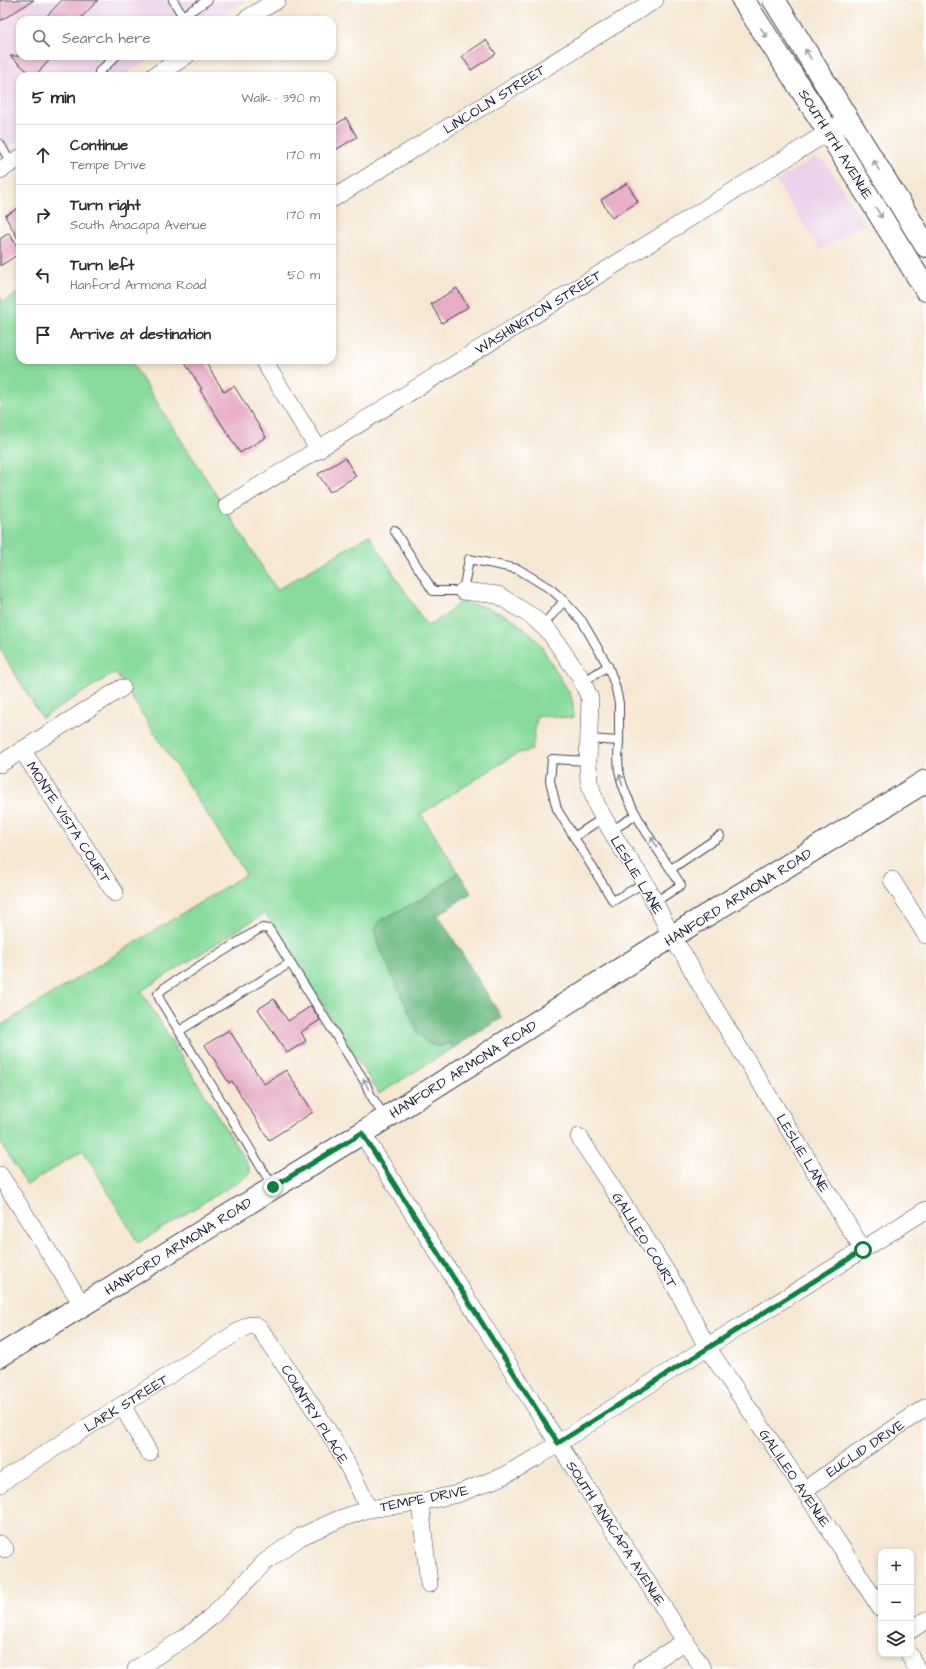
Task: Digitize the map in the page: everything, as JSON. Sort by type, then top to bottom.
[{"type":"main road","name":"SOUTH 11TH AVENUE","points":[[743,0],[828,131],[926,290]]},
{"type":"main road","name":"SOUTH 11TH AVENUE","points":[[774,0],[849,119],[926,246]]},
{"type":"main road","name":"HANFORD ARMONA ROAD","points":[[0,1356],[362,1133],[671,938],[926,781]]},
{"type":"street","points":[[251,16],[277,0]]},
{"type":"street","name":"LINCOLN STREET","points":[[336,197],[655,0]]},
{"type":"street","points":[[160,72],[180,60]]},
{"type":"street","name":"WASHINGTON STREET","points":[[227,506],[849,119]]},
{"type":"street","points":[[265,364],[319,450]]},
{"type":"street","name":"LESLIE LANE","points":[[463,591],[498,596],[543,625],[583,682],[590,699],[588,739],[589,782],[597,806],[607,825],[644,882],[655,902],[671,938],[684,955],[863,1250]]},
{"type":"street","points":[[0,764],[122,688]]},
{"type":"street","name":"MONTE VISTA COURT","points":[[22,750],[115,893]]},
{"type":"street","points":[[892,880],[926,936]]},
{"type":"street","name":"SOUTH ANACAPA AVENUE","points":[[362,1133],[703,1669]]},
{"type":"street","name":"GALILEO COURT","points":[[579,1137],[661,1264],[708,1347]]},
{"type":"street","points":[[0,1175],[83,1306]]},
{"type":"street","name":"TEMPE DRIVE","points":[[136,1669],[189,1635],[210,1618],[256,1570],[285,1546],[300,1537],[337,1520],[368,1509],[420,1502],[457,1494],[486,1484],[536,1458],[708,1347],[926,1210]]},
{"type":"street","name":"LARK STREET","points":[[0,1484],[10,1476],[247,1326],[253,1325]]},
{"type":"street","name":"COUNTRY PLACE","points":[[253,1325],[260,1329],[322,1423],[359,1485],[368,1509]]},
{"type":"street","name":"GALILEO AVENUE","points":[[708,1347],[804,1490],[878,1604]]},
{"type":"street","points":[[122,1405],[149,1453]]},
{"type":"street","name":"EUCLID DRIVE","points":[[804,1490],[926,1407]]},
{"type":"street","points":[[420,1502],[428,1584]]},
{"type":"street","points":[[914,1628],[926,1620]]},
{"type":"street","points":[[641,1669],[686,1641]]},
{"type":"street","points":[[911,1657],[917,1669]]},
{"type":"lane","points":[[174,0],[180,16]]},
{"type":"lane","points":[[185,16],[208,0]]},
{"type":"lane","points":[[100,72],[112,60]]},
{"type":"lane","points":[[0,144],[10,163]]},
{"type":"lane","points":[[394,530],[433,591],[463,591],[469,559],[518,569],[552,590],[582,621],[608,666],[615,685],[619,703],[618,755],[620,776],[636,815],[681,885],[655,902]]},
{"type":"lane","points":[[543,625],[564,601]]},
{"type":"lane","points":[[583,682],[608,666]]},
{"type":"lane","points":[[588,739],[619,741]]},
{"type":"lane","points":[[588,761],[552,760],[550,781],[557,809],[614,901],[644,882]]},
{"type":"lane","points":[[574,837],[636,815]]},
{"type":"lane","points":[[671,869],[720,836]]},
{"type":"lane","points":[[273,1187],[160,1000],[158,994],[164,988],[256,931],[269,928],[365,1082],[370,1094],[385,1118]]},
{"type":"lane","points":[[179,1031],[290,963]]},
{"type":"shaded area","points":[[0,0],[246,0],[220,16],[16,16],[16,60],[149,60],[130,72],[16,72],[16,142],[0,152]]},
{"type":"shaded area","points":[[814,158],[825,161],[864,224],[820,250],[776,181]]},
{"type":"green space","points":[[16,294],[16,364],[133,364],[277,590],[369,535],[427,626],[443,617],[460,602],[485,607],[510,617],[531,634],[540,644],[570,694],[573,703],[573,718],[537,716],[532,750],[516,754],[421,814],[458,872],[428,896],[381,920],[438,1047],[450,1043],[453,1048],[379,1094],[265,913],[141,991],[250,1170],[249,1175],[138,1243],[83,1150],[27,1185],[0,1142],[0,1026],[246,874],[115,672],[42,718],[0,649],[0,297],[3,302]]},
{"type":"green space","points":[[458,872],[471,893],[438,915],[502,1018],[453,1048],[450,1043],[432,1045],[425,1041],[418,1033],[376,939],[375,929],[381,920],[428,896]]},
{"type":"building","points":[[0,0],[34,0],[0,21]]},
{"type":"building","points":[[62,0],[98,0],[83,16],[47,16]]},
{"type":"building","points":[[486,40],[496,54],[471,70],[462,56]]},
{"type":"building","points":[[10,56],[16,56],[16,60],[49,60],[39,72],[28,72]]},
{"type":"building","points":[[346,118],[357,137],[336,150],[336,124]]},
{"type":"building","points":[[627,183],[638,202],[612,218],[601,200]]},
{"type":"building","points":[[16,209],[16,235],[5,216]]},
{"type":"building","points":[[9,233],[16,244],[16,256],[0,266],[0,239]]},
{"type":"building","points":[[457,288],[468,307],[442,323],[431,304]]},
{"type":"building","points":[[186,364],[206,364],[224,392],[234,386],[266,437],[240,453],[200,390],[202,389]]},
{"type":"building","points":[[345,458],[356,476],[330,492],[318,474]]},
{"type":"building","points":[[274,999],[288,1021],[311,1006],[320,1020],[301,1032],[306,1041],[287,1053],[258,1009]]},
{"type":"building","points":[[229,1030],[264,1084],[286,1070],[313,1112],[269,1140],[232,1081],[229,1083],[205,1045]]},
{"type":"route","points":[[273,1187],[362,1133],[558,1443],[863,1250]]}]
